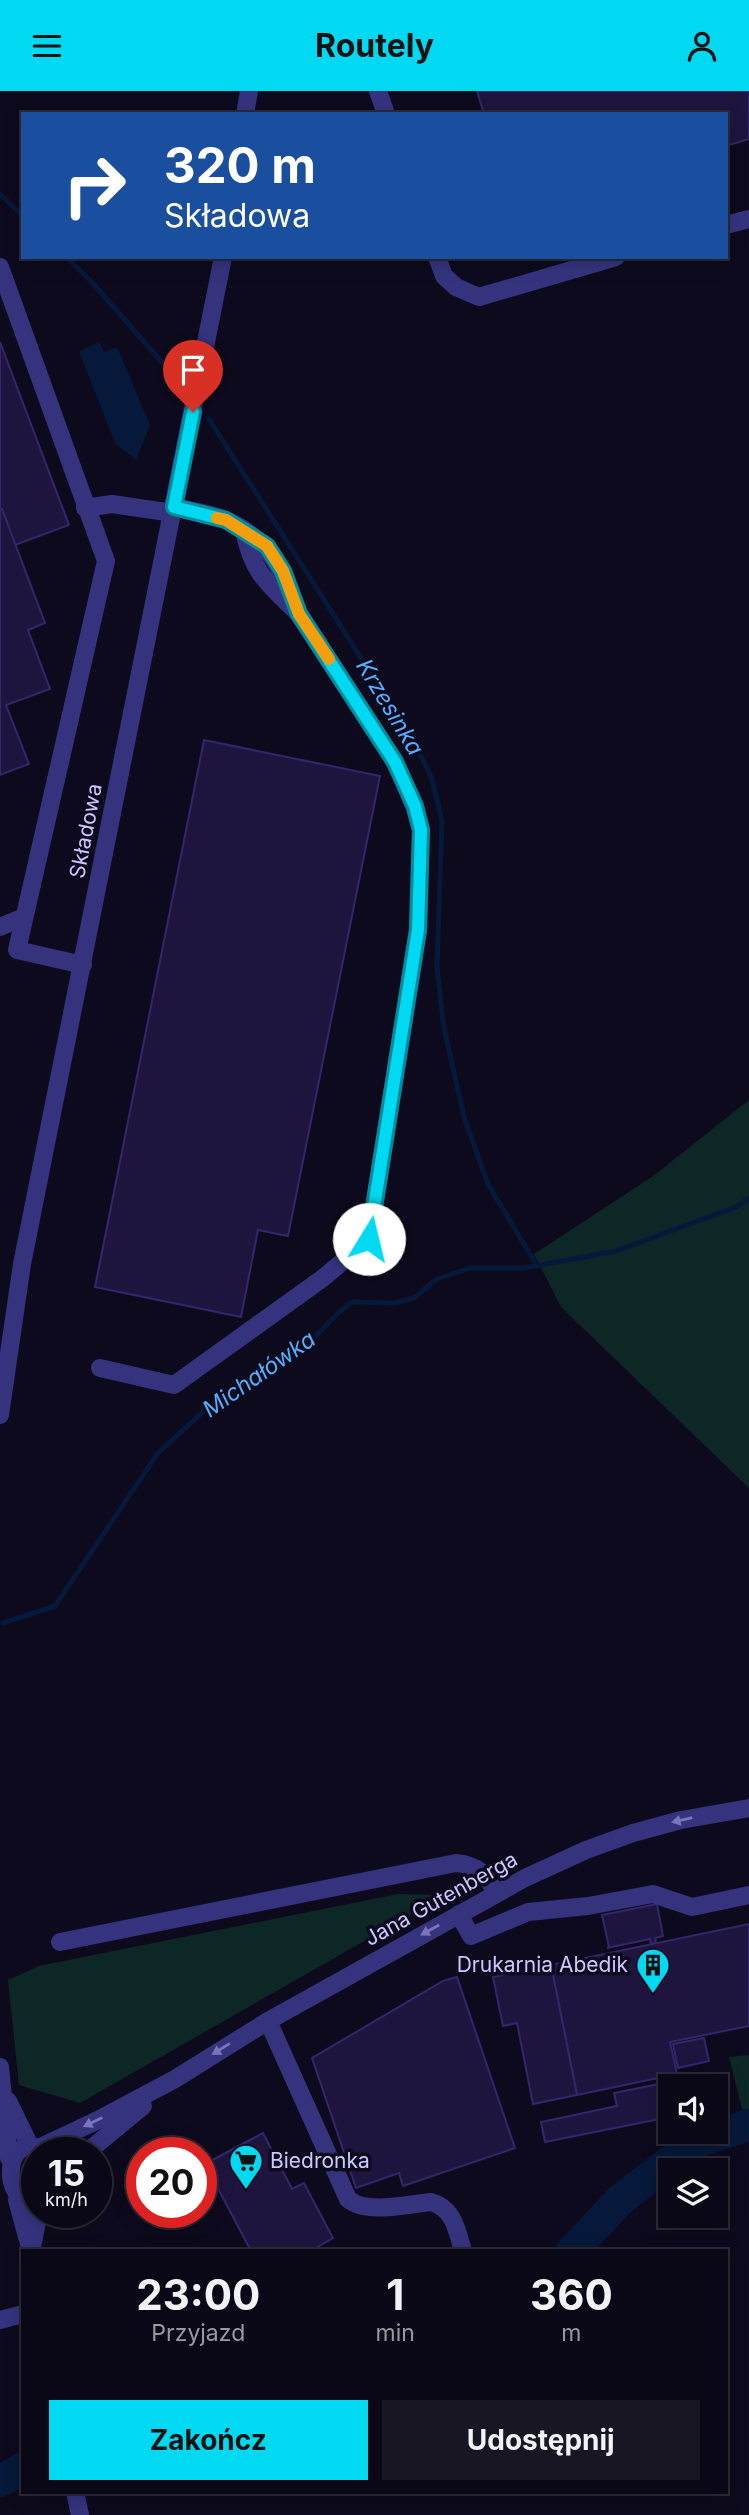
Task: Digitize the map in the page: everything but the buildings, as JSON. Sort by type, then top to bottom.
[{"type":"street","points":[[245,112],[248,91]]},
{"type":"street","points":[[378,91],[385,112]]},
{"type":"street","points":[[728,224],[749,219]]},
{"type":"street","name":"Składowa","points":[[0,1415],[2,1382],[22,1264],[223,259]]},
{"type":"street","points":[[438,259],[444,276],[456,287],[480,297],[609,259]]},
{"type":"street","points":[[0,267],[106,561],[17,950],[83,965]]},
{"type":"street","points":[[85,508],[112,504],[173,510],[226,520],[244,530],[249,555],[265,581],[299,614],[395,762],[415,806],[421,830],[418,930],[369,1239],[323,1278],[174,1385],[100,1368]]},
{"type":"street","points":[[0,927],[24,917]]},
{"type":"street","name":"Jana Gutenberga","points":[[63,2137],[176,2079],[268,2021],[496,1893],[568,1858],[633,1833],[681,1820],[749,1808]]},
{"type":"street","points":[[60,1942],[456,1863],[469,1864],[481,1870],[496,1893]]},
{"type":"street","points":[[459,1914],[471,1936],[528,1912],[588,1906],[653,1894],[692,1907],[749,1895]]},
{"type":"street","points":[[268,2021],[348,2199],[354,2204],[367,2207],[431,2202],[439,2204],[446,2208],[454,2220],[462,2249]]},
{"type":"street","points":[[0,2067],[9,2158],[4,2173],[7,2194],[30,2249]]},
{"type":"street","name":"Jana Gutenberga","points":[[105,2137],[176,2079]]},
{"type":"street","points":[[2,2088],[13,2115],[32,2137]]},
{"type":"street","name":"Jana Gutenberga","points":[[9,2158],[21,2149]]},
{"type":"street","points":[[31,2249],[36,2228]]},
{"type":"street","points":[[0,2320],[21,2315]]},
{"type":"street","points":[[75,2494],[79,2514]]},
{"type":"green space","points":[[749,1100],[749,1488],[561,1307],[534,1254],[652,1177]]},
{"type":"green space","points":[[398,1894],[445,1895],[80,2103],[19,2085],[8,1980],[39,1966]]},
{"type":"green space","points":[[749,2055],[749,2112],[743,2113],[729,2057]]},
{"type":"water","points":[[99,342],[104,352],[117,347],[150,425],[136,460],[115,443],[79,351]]},
{"type":"waterway","name":"Krzesinka","points":[[0,194],[21,214]]},
{"type":"waterway","name":"Krzesinka","points":[[68,259],[90,280],[181,384]]},
{"type":"waterway","name":"Krzesinka","points":[[209,419],[412,738],[432,779],[442,821],[437,967],[443,1023],[464,1117],[488,1184],[537,1266]]},
{"type":"waterway","name":"Michałówka","points":[[3,1623],[55,1606],[158,1453],[217,1399],[291,1357],[352,1302],[394,1303],[414,1298],[437,1279],[470,1268],[525,1268],[616,1251],[736,1207],[749,1198]]},
{"type":"waterway","points":[[574,2249],[620,2200],[694,2143],[749,2125]]},
{"type":"waterway","points":[[0,2481],[21,2469]]},
{"type":"slow traffic","points":[[217,518],[244,530],[267,546],[283,571],[299,614],[329,659]]},
{"type":"place","name":"Drukarnia Abedik","points":[[653,1995]]},
{"type":"place","name":"Biedronka","points":[[246,2191]]},
{"type":"route","points":[[193,412],[174,507],[226,520],[267,546],[283,571],[299,614],[395,762],[415,806],[421,830],[418,930],[369,1239]]}]
